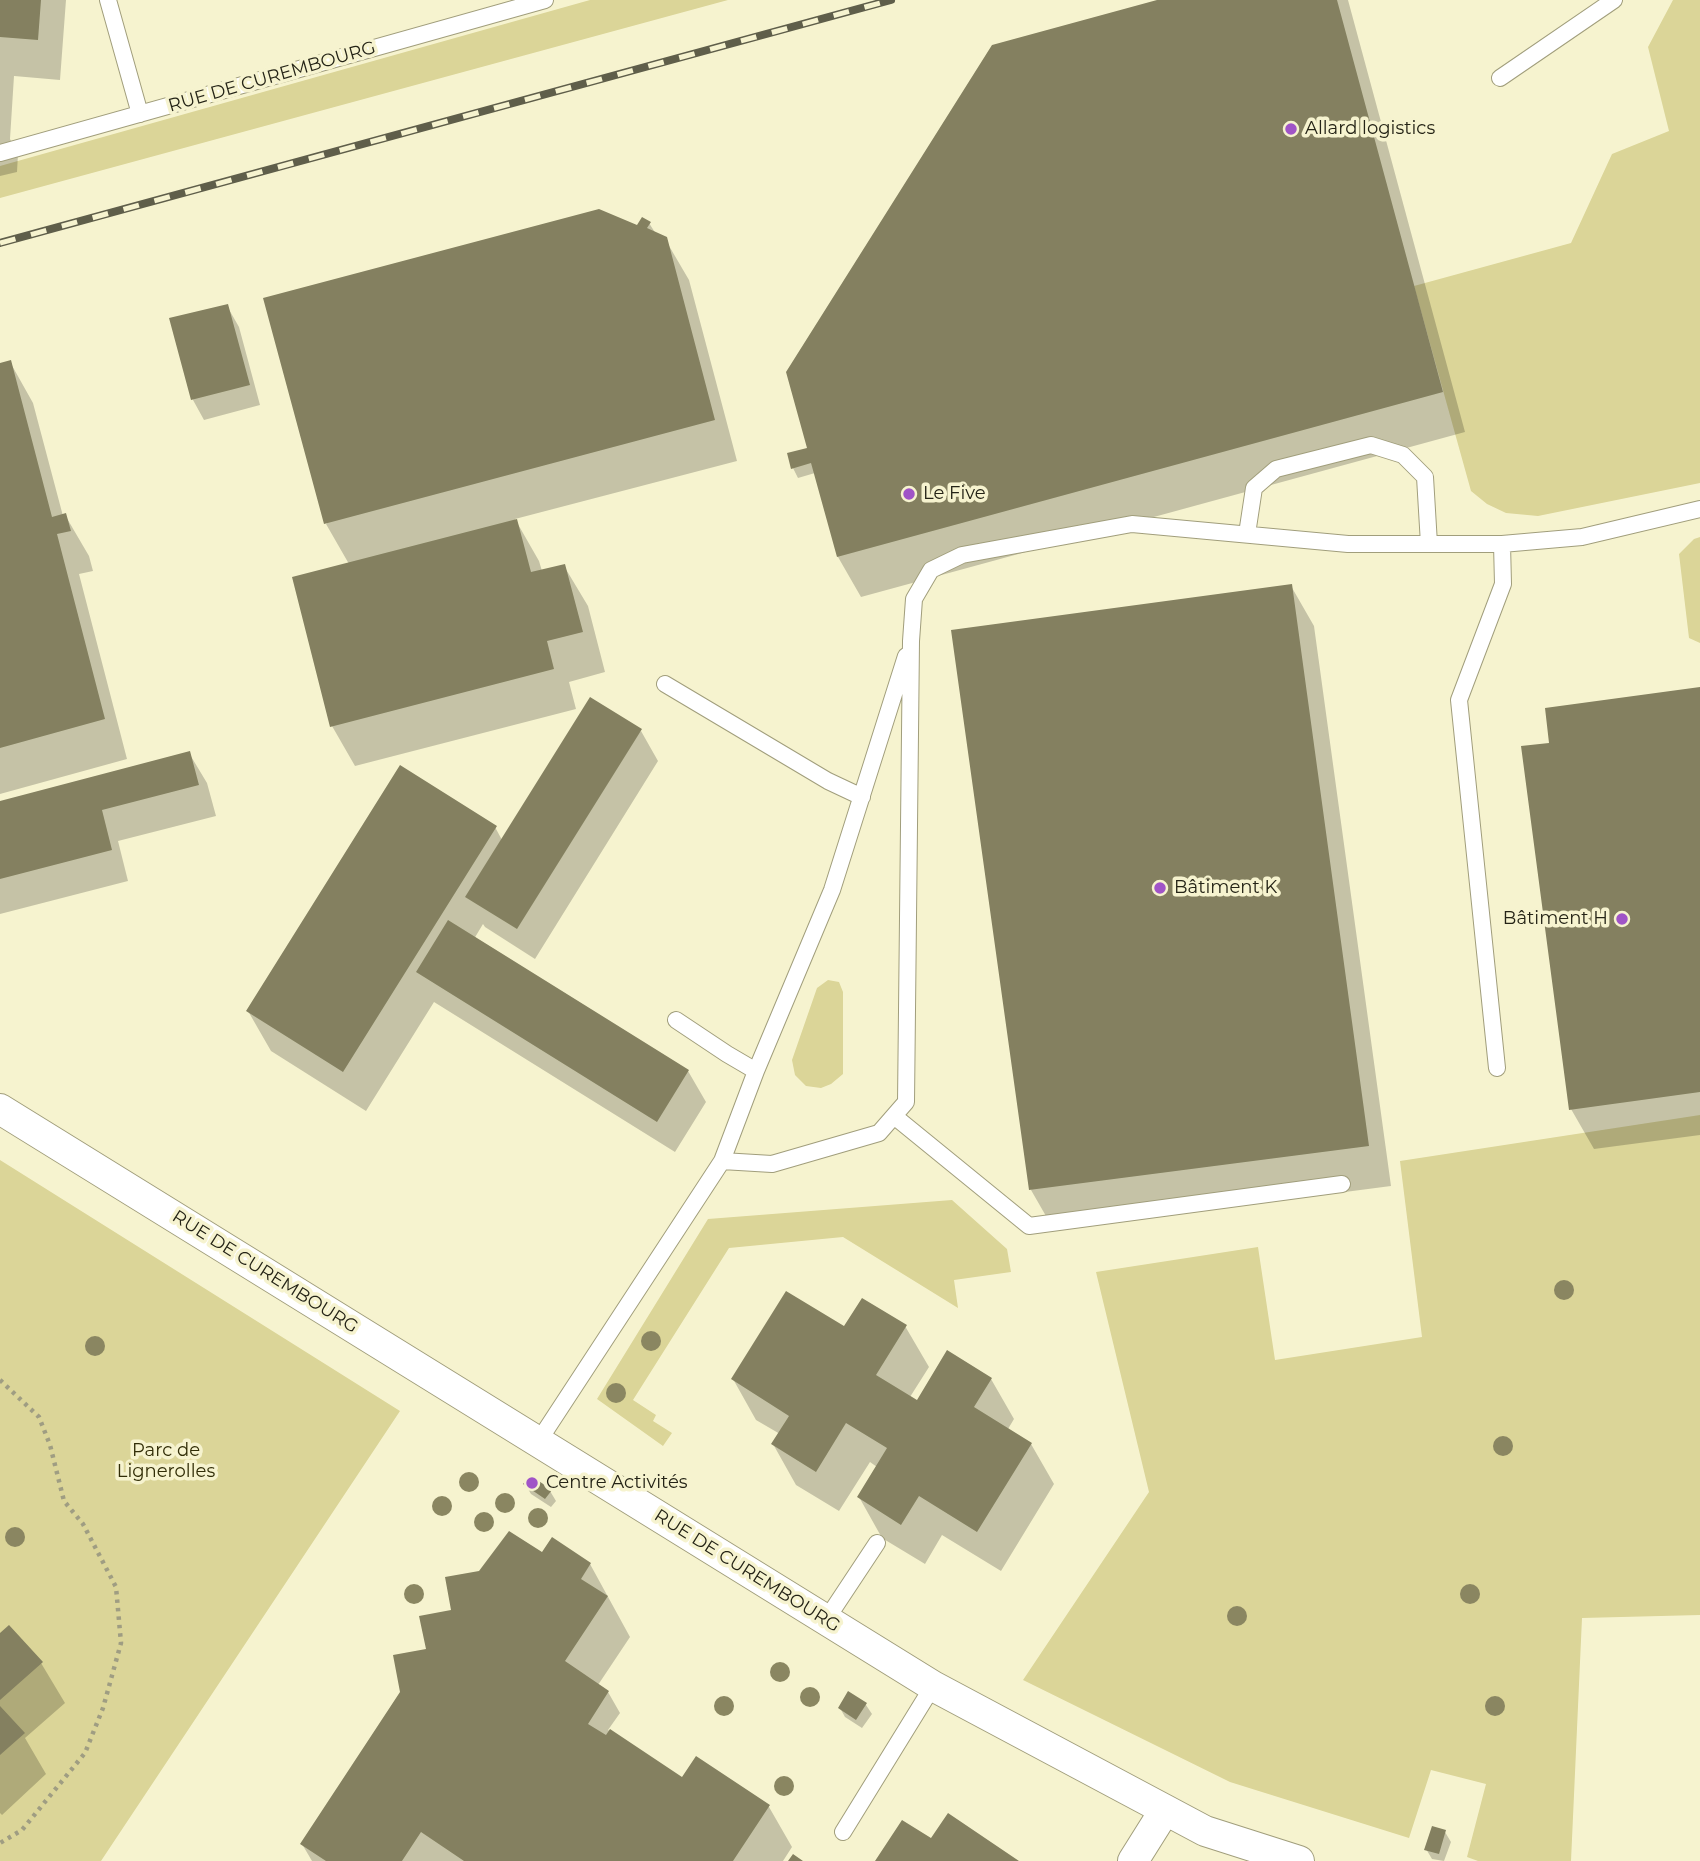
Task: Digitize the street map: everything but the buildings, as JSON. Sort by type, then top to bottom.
[{"type":"street","name":"RUE DE CUREMBOURG","points":[[0,1109],[933,1686],[1205,1831],[1299,1861]]},
{"type":"street","points":[[1133,1861],[1165,1811]]},
{"type":"lane","points":[[108,0],[140,114]]},
{"type":"lane","name":"RUE DE CUREMBOURG","points":[[0,153],[545,0]]},
{"type":"lane","points":[[1500,78],[1614,0]]},
{"type":"lane","points":[[1247,534],[1254,488],[1276,469],[1371,445],[1403,455],[1426,477],[1429,544]]},
{"type":"lane","points":[[722,1161],[772,1164],[879,1133],[906,1102],[911,641],[914,599],[931,570],[962,555],[1132,524],[1348,544],[1502,544],[1582,537],[1700,509]]},
{"type":"lane","points":[[1497,1068],[1459,700],[1503,584],[1502,544]]},
{"type":"lane","points":[[538,1442],[722,1161],[755,1071],[832,890],[911,641]]},
{"type":"lane","points":[[665,684],[828,781],[862,797]]},
{"type":"lane","points":[[676,1020],[755,1071]]},
{"type":"lane","points":[[894,1116],[1029,1226],[1342,1184]]},
{"type":"lane","points":[[826,1620],[877,1543]]},
{"type":"lane","points":[[843,1832],[933,1686]]},
{"type":"path","points":[[0,1380],[39,1417],[50,1446],[64,1501],[83,1524],[116,1587],[121,1643],[103,1708],[85,1753],[22,1830],[0,1843]]},
{"type":"green space","points":[[590,0],[728,0],[0,198],[0,166]]},
{"type":"green space","points":[[1673,0],[1700,0],[1700,483],[1538,516],[1506,513],[1487,504],[1471,491],[1414,286],[1571,243],[1612,154],[1669,131],[1648,47]]},
{"type":"green space","points":[[1700,537],[1700,643],[1689,638],[1679,554],[1694,539]]},
{"type":"green space","points":[[828,980],[839,982],[843,992],[843,1074],[821,1088],[806,1086],[795,1075],[792,1060],[817,988]]},
{"type":"green space","points":[[1700,1115],[1700,1615],[1582,1618],[1571,1861],[1478,1861],[1467,1857],[1486,1784],[1431,1770],[1409,1838],[1230,1782],[1023,1680],[1149,1492],[1096,1272],[1258,1247],[1275,1360],[1422,1337],[1400,1161]]},
{"type":"green space","name":"Parc de Lignerolles","points":[[0,1160],[400,1411],[101,1861],[0,1861]]},
{"type":"green space","points":[[952,1200],[1007,1249],[1011,1272],[954,1280],[958,1308],[843,1237],[729,1248],[633,1400],[656,1415],[653,1421],[672,1433],[663,1446],[597,1399],[708,1219]]},
{"type":"railway","points":[[0,243],[891,0]]},
{"type":"place","name":"Allard logistics","points":[[1291,129]]},
{"type":"place","name":"Le Five","points":[[909,494]]},
{"type":"place","name":"Bâtiment K","points":[[1160,888]]},
{"type":"place","name":"Bâtiment H","points":[[1622,919]]},
{"type":"place","name":"Centre Activités","points":[[532,1483]]}]
